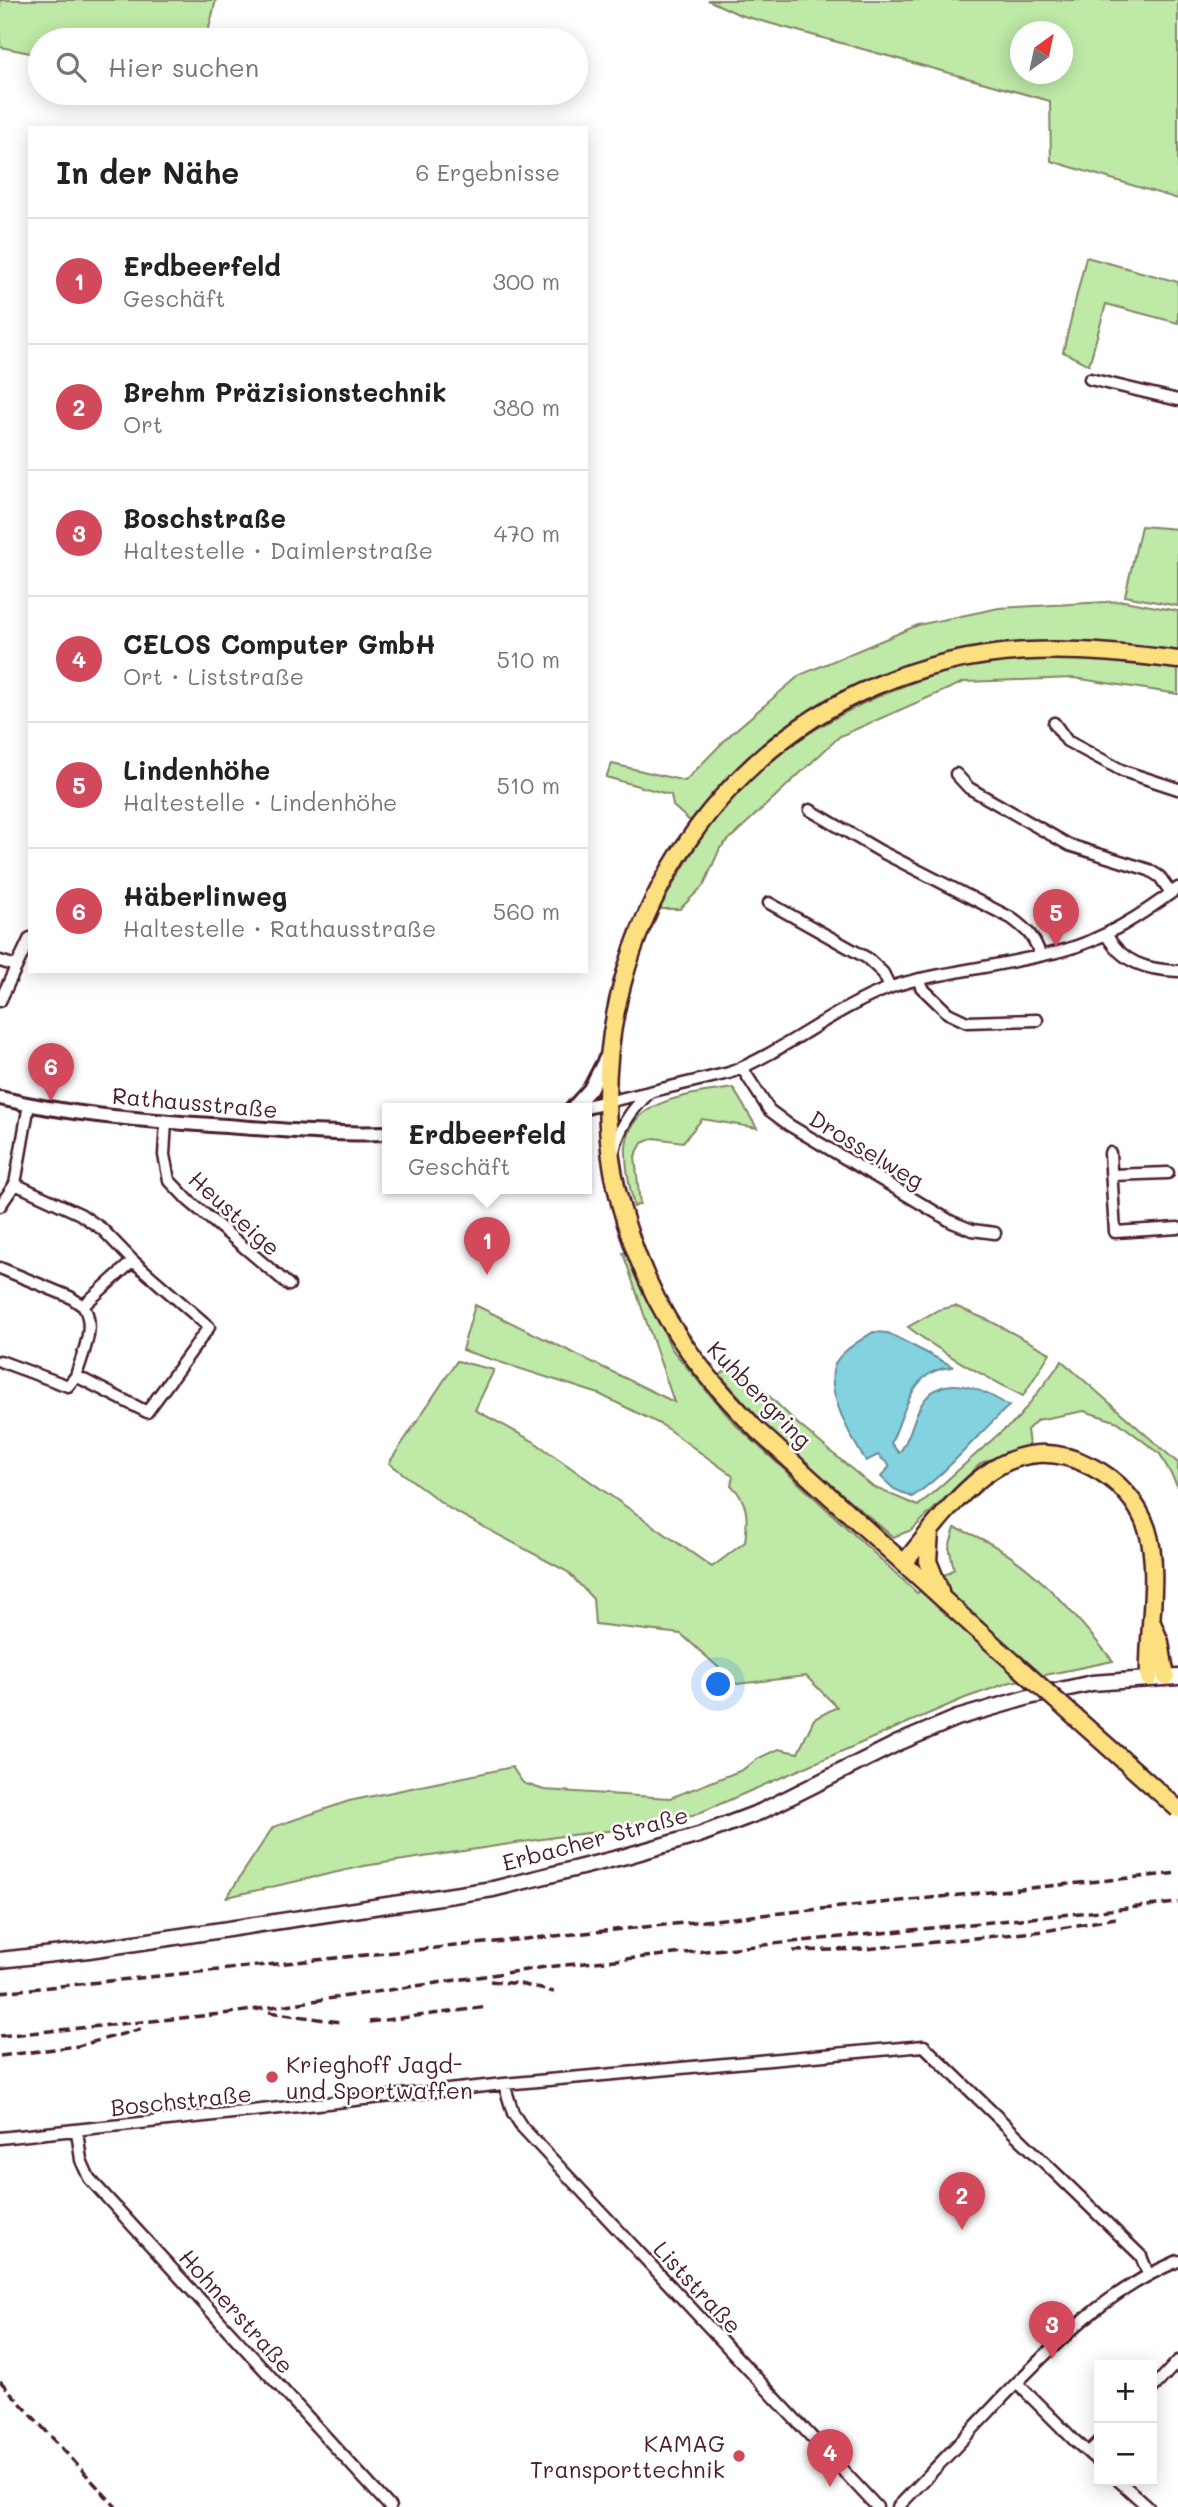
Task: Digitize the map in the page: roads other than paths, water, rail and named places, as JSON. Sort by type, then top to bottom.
[{"type":"main road","name":"Kuhbergring","points":[[1178,660],[1108,651],[1048,649],[970,657],[877,685],[842,701],[804,725],[757,761],[723,794],[695,829],[671,866],[639,932],[616,1009],[609,1051],[607,1102],[612,1162],[626,1221],[648,1282],[672,1327],[694,1360],[757,1430],[1178,1809]]},
{"type":"main road","points":[[904,1563],[955,1500],[982,1475],[1012,1460],[1045,1454],[1079,1460],[1109,1475],[1125,1491],[1147,1530],[1152,1563],[1149,1678]]},
{"type":"main road","points":[[931,1530],[927,1551],[929,1569],[949,1604]]},
{"type":"main road","points":[[1151,1619],[1172,1677]]},
{"type":"main road","points":[[1160,1642],[1178,1658]]},
{"type":"main road","name":"Erbacher Straße","points":[[0,1960],[103,1948],[506,1886],[626,1856],[760,1812],[898,1743],[957,1718],[1081,1685],[1172,1677]]},
{"type":"street","points":[[1090,379],[1178,400]]},
{"type":"street","points":[[1054,723],[1067,741],[1122,771],[1178,789]]},
{"type":"street","points":[[592,1106],[742,1068],[801,1036],[840,1010],[890,987],[1085,944],[1106,934],[1175,890],[1149,870],[1069,845],[969,788],[956,774]]},
{"type":"street","points":[[810,810],[880,851],[1011,918],[1035,940],[1040,955]]},
{"type":"street","points":[[769,903],[867,958],[883,973],[890,987]]},
{"type":"street","points":[[1106,934],[1128,960],[1138,965],[1178,971]]},
{"type":"street","points":[[0,1001],[28,942]]},
{"type":"street","points":[[0,961],[16,966]]},
{"type":"street","points":[[919,979],[921,987],[948,1013],[967,1022],[1037,1020]]},
{"type":"street","points":[[577,1103],[601,1072],[609,1051]]},
{"type":"street","name":"Drosselweg","points":[[742,1068],[769,1110],[789,1125],[952,1222],[972,1230],[995,1233]]},
{"type":"street","points":[[612,1162],[623,1124],[635,1106],[649,1093]]},
{"type":"street","name":"Rathausstraße","points":[[0,1098],[108,1116],[302,1132],[382,1133]]},
{"type":"street","points":[[0,1206],[15,1184],[29,1104]]},
{"type":"street","name":"Heusteige","points":[[166,1121],[164,1155],[169,1180],[189,1201],[289,1285]]},
{"type":"street","points":[[1111,1153],[1115,1232],[1178,1228]]},
{"type":"street","points":[[1112,1175],[1168,1173]]},
{"type":"street","points":[[15,1184],[80,1214],[102,1229],[133,1261],[209,1327],[148,1412],[76,1376]]},
{"type":"street","points":[[83,1306],[133,1261]]},
{"type":"street","points":[[0,1268],[70,1297],[89,1314],[89,1326],[76,1376],[68,1386],[0,1361]]},
{"type":"street","name":"Boschstraße","points":[[0,2138],[504,2084],[924,2046],[1141,2256],[1148,2274]]},
{"type":"street","name":"Liststraße","points":[[504,2084],[513,2113],[522,2127],[877,2507]]},
{"type":"street","name":"Hohnerstraße","points":[[77,2131],[81,2160],[89,2178],[390,2507]]},
{"type":"street","points":[[898,2507],[1078,2322],[1148,2274],[1178,2261]]},
{"type":"street","points":[[1157,2384],[1178,2361]]},
{"type":"street","points":[[1017,2383],[1094,2457]]},
{"type":"street","points":[[1089,2452],[1094,2447]]},
{"type":"street","points":[[1124,2486],[1147,2507]]},
{"type":"water","points":[[873,1332],[888,1333],[954,1367],[939,1369],[919,1383],[891,1443],[899,1453],[925,1399],[935,1390],[958,1385],[984,1392],[1009,1406],[938,1477],[912,1497],[894,1489],[881,1477],[890,1466],[878,1455],[866,1461],[847,1428],[836,1401],[833,1387],[835,1364],[846,1350]]},
{"type":"railway","points":[[0,1992],[1178,1873]]},
{"type":"railway","points":[[0,2036],[231,2013],[546,1967],[1178,1903]]},
{"type":"railway","points":[[793,1951],[865,1949],[1045,1931],[1116,1918]]},
{"type":"railway","points":[[490,1981],[520,1984],[554,1992]]},
{"type":"railway","points":[[369,2022],[488,2007]]},
{"type":"railway","points":[[269,2012],[340,2022]]},
{"type":"railway","points":[[0,2056],[78,2046],[141,2029]]},
{"type":"railway","points":[[0,2381],[116,2507]]},
{"type":"place","name":"Lindenhöhe","points":[[1056,947]]},
{"type":"place","name":"Häberlinweg","points":[[51,1101]]},
{"type":"place","name":"Erdbeerfeld","points":[[487,1275]]},
{"type":"place","name":"Krieghoff Jagd- und Sportwaffen","points":[[272,2077]]},
{"type":"place","name":"Brehm Präzisionstechnik","points":[[962,2230]]},
{"type":"place","name":"Boschstraße","points":[[1052,2359]]},
{"type":"place","name":"KAMAG Transporttechnik","points":[[739,2456]]},
{"type":"place","name":"CELOS Computer GmbH","points":[[830,2487]]}]
